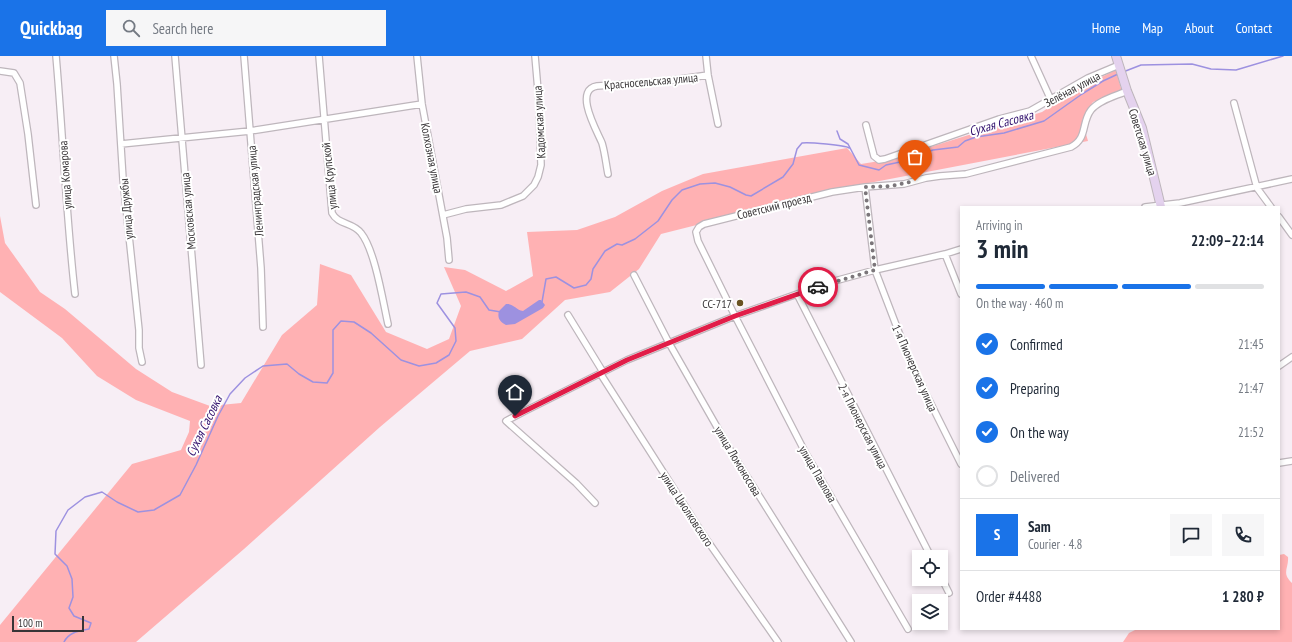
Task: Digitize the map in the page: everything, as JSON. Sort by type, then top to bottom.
[{"type":"street","name":"улица Комарова","points":[[56,56],[65,164],[68,224],[75,294]]},
{"type":"street","name":"улица Дружбы","points":[[114,56],[133,287],[139,330],[139,348],[142,362]]},
{"type":"street","name":"Московская улица","points":[[175,56],[201,365]]},
{"type":"street","name":"Ленинградская улица","points":[[244,56],[261,268],[263,327]]},
{"type":"street","name":"улица Крупской","points":[[319,56],[323,119],[330,178],[332,213],[337,220],[355,227],[366,241],[373,260],[388,324]]},
{"type":"street","name":"Колхозная улица","points":[[417,56],[422,104],[447,238],[449,260]]},
{"type":"street","name":"Кадомская улица","points":[[443,215],[466,209],[501,205],[523,196],[534,185],[541,165],[539,102],[535,56]]},
{"type":"street","points":[[706,56],[708,75],[718,124]]},
{"type":"street","points":[[1031,56],[1051,100]]},
{"type":"street","points":[[1116,56],[1119,66]]},
{"type":"street","name":"Зелёная улица","points":[[866,125],[874,156],[879,160],[885,159],[1000,119],[1030,111],[1088,78],[1119,66]]},
{"type":"street","name":"Советская улица","points":[[1119,66],[1142,128],[1161,206]]},
{"type":"street","points":[[0,71],[14,73],[20,83],[28,134],[36,204]]},
{"type":"street","name":"Красносельская улица","points":[[608,174],[602,144],[595,130],[585,97],[588,90],[593,86],[660,82],[708,75]]},
{"type":"street","points":[[875,270],[865,187],[898,185],[933,177],[966,174],[1070,147],[1080,141],[1088,116],[1093,108],[1106,100],[1127,91]]},
{"type":"street","points":[[121,144],[250,131],[422,104]]},
{"type":"street","points":[[1234,104],[1257,188],[1270,206]]},
{"type":"street","points":[[1161,206],[1180,204],[1292,179]]},
{"type":"street","name":"Советский проезд","points":[[735,316],[698,241],[696,232],[699,227],[704,224],[814,196],[865,187]]},
{"type":"street","points":[[1280,218],[1292,234]]},
{"type":"street","points":[[595,503],[576,483],[506,421],[627,360],[735,316],[831,282],[960,249]]},
{"type":"street","points":[[945,254],[960,292]]},
{"type":"street","name":"1-я Пионерская улица","points":[[875,270],[911,364],[960,462]]},
{"type":"street","name":"улица Ломоносова","points":[[634,275],[669,343],[729,448],[851,642]]},
{"type":"street","name":"2-я Пионерская улица","points":[[797,294],[926,550]]},
{"type":"street","name":"улица Циолковского","points":[[568,315],[602,373],[702,533],[778,642]]},
{"type":"street","name":"улица Павлова","points":[[735,316],[805,452],[908,629]]},
{"type":"street","points":[[1280,365],[1292,357]]},
{"type":"street","points":[[1280,463],[1292,460]]},
{"type":"street","points":[[945,586],[949,593]]},
{"type":"shaded area","points":[[1116,70],[1122,92],[1093,102],[1082,120],[1088,141],[848,187],[661,234],[639,269],[610,292],[565,300],[522,339],[470,351],[380,427],[244,549],[136,642],[0,642],[0,625],[132,464],[181,450],[189,432],[190,421],[136,400],[97,376],[62,338],[0,292],[0,216],[5,243],[40,292],[65,309],[136,369],[172,392],[210,406],[241,403],[282,335],[317,305],[320,264],[351,275],[386,332],[427,349],[449,339],[461,306],[444,267],[465,270],[506,291],[533,276],[527,232],[577,230],[615,217],[662,191],[703,174],[847,148],[861,164],[892,159],[1042,112],[1077,89]]},
{"type":"shaded area","points":[[541,300],[545,305],[543,308],[515,324],[506,325],[502,323],[498,316],[499,311],[506,304],[523,311]]},
{"type":"shaded area","points":[[1284,554],[1288,557],[1286,573],[1292,583],[1292,642],[1123,642],[1129,633],[1135,630],[1280,630],[1280,555]]},
{"type":"waterway","name":"Сухая Сасовка","points":[[1123,72],[1141,65],[1192,64],[1211,69],[1236,70],[1283,56]]},
{"type":"waterway","name":"Сухая Сасовка","points":[[837,131],[840,139],[848,144],[859,165],[879,170],[886,165],[900,162],[933,150],[958,147],[965,141],[976,137],[1004,133],[1044,121],[1082,94],[1118,74]]},
{"type":"waterway","name":"Сухая Сасовка","points":[[542,302],[546,279],[556,277],[574,288],[586,285],[591,279],[593,269],[605,251],[617,244],[622,245],[635,239],[658,221],[672,200],[682,190],[700,184],[715,183],[730,187],[751,196],[783,177],[793,164],[797,149],[802,143],[826,144],[849,148]]},
{"type":"waterway","name":"Сухая Сасовка","points":[[64,642],[71,634],[89,629],[91,623],[74,616],[69,608],[73,597],[72,579],[67,566],[55,554],[56,531],[68,510],[85,497],[102,492],[117,502],[138,512],[154,510],[180,495],[230,394],[245,378],[263,366],[287,364],[299,374],[313,382],[327,383],[333,373],[333,330],[341,321],[354,322],[371,333],[401,360],[419,366],[436,363],[449,355],[456,341],[455,328],[437,303],[441,294],[466,292],[480,297],[489,310],[501,312]]},
{"type":"way so far","points":[[818,287],[875,270],[865,187],[891,186],[915,181]]},
{"type":"place","name":"СС-717","points":[[740,303]]},
{"type":"route","points":[[515,416],[627,360],[735,316],[818,287]]}]
